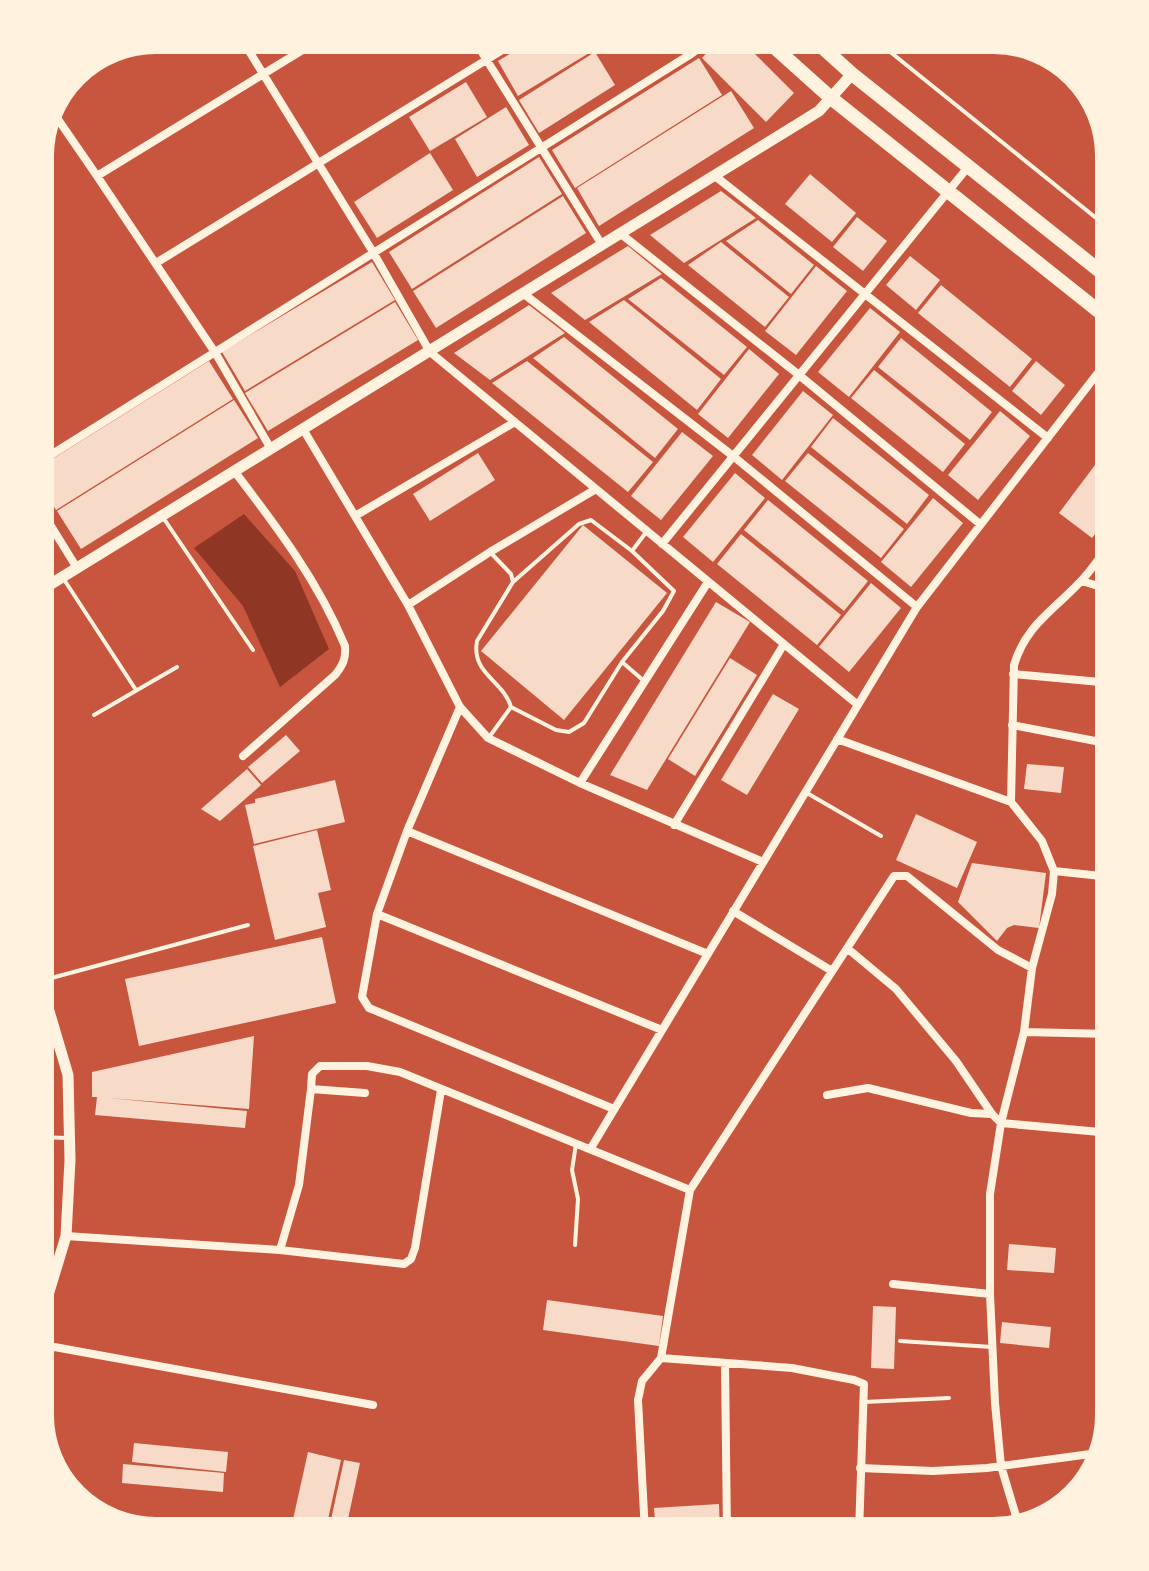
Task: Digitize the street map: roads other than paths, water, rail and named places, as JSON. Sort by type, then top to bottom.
[{"type":"highway","points":[[780,52],[831,98],[1097,310]]},
{"type":"highway","points":[[828,52],[1097,269]]},
{"type":"street","points":[[249,52],[373,252],[430,352],[858,705]]},
{"type":"street","points":[[97,176],[300,52]]},
{"type":"street","points":[[482,52],[602,245]]},
{"type":"street","points":[[156,263],[500,52]]},
{"type":"street","points":[[52,454],[694,52]]},
{"type":"street","points":[[52,584],[819,111],[852,74]]},
{"type":"street","points":[[59,121],[216,354],[271,449]]},
{"type":"street","points":[[662,544],[968,167]]},
{"type":"street","points":[[715,176],[1048,438]]},
{"type":"street","points":[[621,234],[980,524]]},
{"type":"street","points":[[524,294],[733,456],[917,607]]},
{"type":"street","points":[[591,1148],[917,607],[1097,374]]},
{"type":"street","points":[[355,516],[515,422]]},
{"type":"street","points":[[303,429],[408,605],[460,707],[488,738],[580,783],[763,862]]},
{"type":"street","points":[[235,472],[291,547],[326,601],[345,646],[343,666],[335,675],[243,756]]},
{"type":"street","points":[[408,605],[596,489]]},
{"type":"street","points":[[52,528],[77,568]]},
{"type":"street","points":[[1011,802],[1013,674],[1019,646],[1031,629],[1082,581],[1097,561]]},
{"type":"street","points":[[1082,581],[1097,586]]},
{"type":"street","points":[[580,783],[708,582]]},
{"type":"street","points":[[674,825],[784,644]]},
{"type":"street","points":[[1013,674],[1097,682]]},
{"type":"street","points":[[460,707],[407,831],[377,914],[362,997],[369,1008],[614,1109]]},
{"type":"street","points":[[1012,725],[1097,741]]},
{"type":"street","points":[[837,739],[1011,802],[1042,841],[1054,871],[1052,894],[1032,968],[1024,1032],[1001,1123],[990,1194],[992,1347],[1001,1466],[1016,1516]]},
{"type":"street","points":[[407,831],[708,954]]},
{"type":"street","points":[[1054,871],[1097,876]]},
{"type":"street","points":[[644,1519],[638,1400],[642,1381],[661,1358],[690,1190],[894,876],[907,876],[998,950],[1032,968]]},
{"type":"street","points":[[733,911],[832,971]]},
{"type":"street","points":[[377,914],[662,1030]]},
{"type":"street","points":[[847,948],[896,989],[956,1061],[1001,1123],[1097,1132]]},
{"type":"street","points":[[52,1019],[68,1075],[69,1138],[66,1236],[52,1281]]},
{"type":"street","points":[[1024,1032],[1097,1034]]},
{"type":"street","points":[[280,1250],[299,1185],[312,1074],[320,1066],[367,1066],[400,1072],[690,1190]]},
{"type":"street","points":[[827,1095],[868,1088],[971,1113],[992,1114]]},
{"type":"street","points":[[311,1089],[365,1093]]},
{"type":"street","points":[[66,1236],[280,1250],[404,1264],[411,1259],[441,1090]]},
{"type":"street","points":[[893,1284],[990,1294]]},
{"type":"street","points":[[52,1347],[373,1405]]},
{"type":"street","points":[[661,1358],[792,1368],[864,1384],[859,1519]]},
{"type":"street","points":[[725,1363],[727,1519]]},
{"type":"street","points":[[860,1468],[933,1471],[1089,1454]]},
{"type":"lane","points":[[890,52],[1097,219]]},
{"type":"lane","points":[[162,516],[253,650]]},
{"type":"lane","points":[[586,520],[595,522],[632,551],[674,591],[663,611],[622,662],[584,723],[569,732],[556,730],[511,707],[508,699],[477,662],[475,652],[477,641],[513,582],[586,520]]},
{"type":"lane","points":[[632,551],[647,531]]},
{"type":"lane","points":[[490,552],[511,574],[513,582]]},
{"type":"lane","points":[[62,578],[136,690]]},
{"type":"lane","points":[[622,662],[644,681]]},
{"type":"lane","points":[[94,715],[177,667]]},
{"type":"lane","points":[[488,738],[511,707]]},
{"type":"lane","points":[[805,792],[881,836]]},
{"type":"lane","points":[[52,974],[248,925]]},
{"type":"lane","points":[[52,1137],[69,1138]]},
{"type":"lane","points":[[575,1245],[578,1199],[572,1170],[576,1143]]},
{"type":"lane","points":[[52,1261],[58,1261]]},
{"type":"lane","points":[[900,1341],[992,1347]]},
{"type":"lane","points":[[864,1402],[949,1398]]}]
